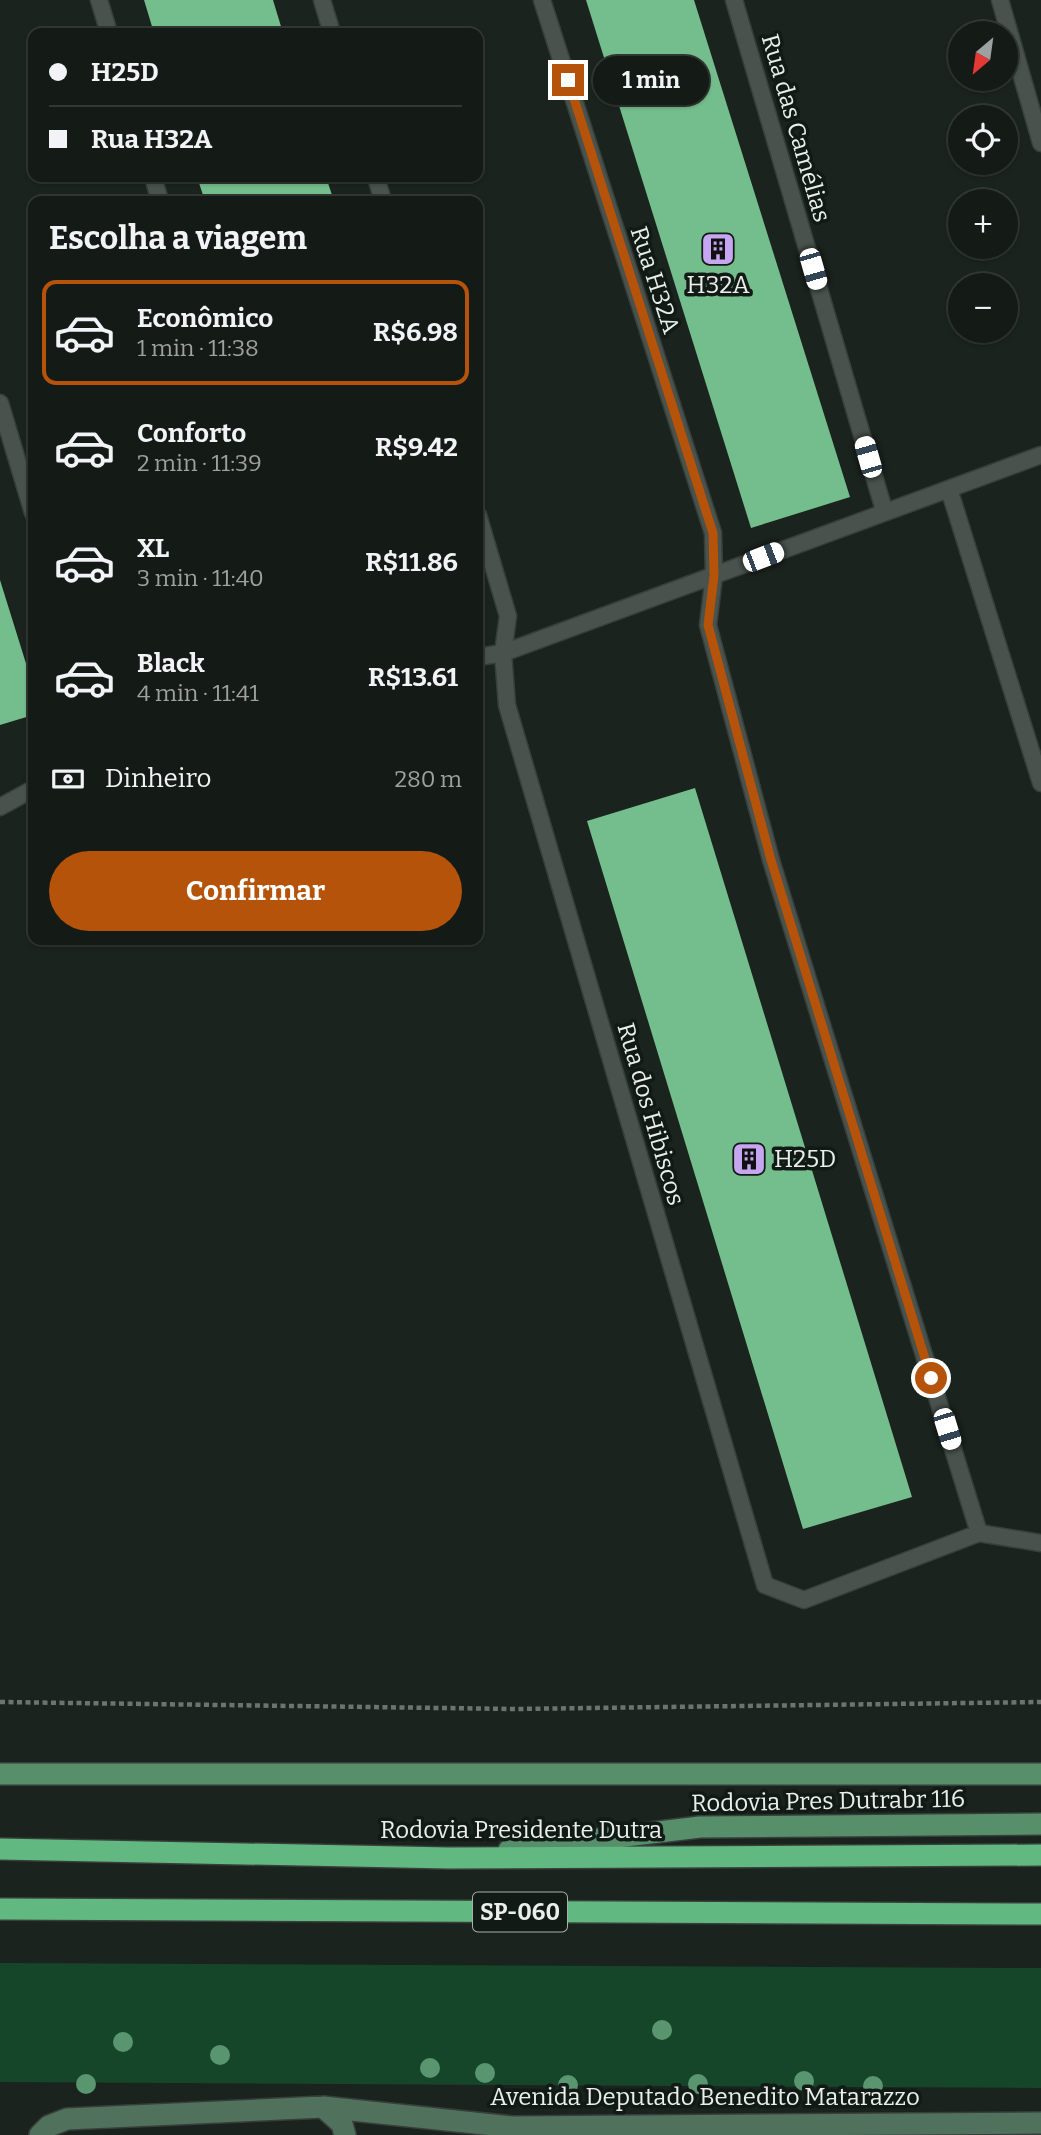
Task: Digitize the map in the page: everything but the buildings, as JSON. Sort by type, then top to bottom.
[{"type":"highway","name":"Rodovia Presidente Dutra","points":[[0,1849],[449,1858],[1041,1855]]},
{"type":"highway","name":"SP-060","points":[[0,1909],[1041,1914]]},
{"type":"main road","points":[[0,1774],[1041,1774]]},
{"type":"main road","name":"Rodovia Pres Dutrabr 116","points":[[449,1858],[700,1827],[1041,1824]]},
{"type":"main road","points":[[323,2106],[342,2124],[345,2135]]},
{"type":"main road","name":"Avenida Deputado Benedito Matarazzo","points":[[40,2135],[48,2126],[66,2119],[323,2106],[513,2127],[1041,2123]]},
{"type":"lane","points":[[99,0],[107,28]]},
{"type":"lane","points":[[323,0],[331,28]]},
{"type":"lane","name":"Rua H32A","points":[[542,0],[713,533],[714,576]]},
{"type":"lane","name":"Rua das Camélias","points":[[734,0],[884,510]]},
{"type":"lane","points":[[1000,0],[1041,144]]},
{"type":"lane","points":[[0,403],[28,496]]},
{"type":"lane","points":[[483,656],[503,653],[1041,454]]},
{"type":"lane","points":[[949,489],[1041,783]]},
{"type":"lane","name":"Rua dos Hibiscos","points":[[483,532],[508,617],[503,653],[507,705],[765,1585],[804,1600],[979,1533]]},
{"type":"lane","points":[[714,576],[708,625],[771,860],[979,1533],[1041,1544]]},
{"type":"lane","points":[[0,807],[28,792]]},
{"type":"path","points":[[0,1702],[501,1709],[1041,1702]]},
{"type":"green space","points":[[0,1963],[1041,1968],[1041,2088],[0,2082]]},
{"type":"place","name":"H32A","points":[[718,249]]},
{"type":"place","name":"H25D","points":[[749,1159]]},
{"type":"route","points":[[568,80],[713,533],[714,576],[708,625],[771,860],[931,1378]]}]
